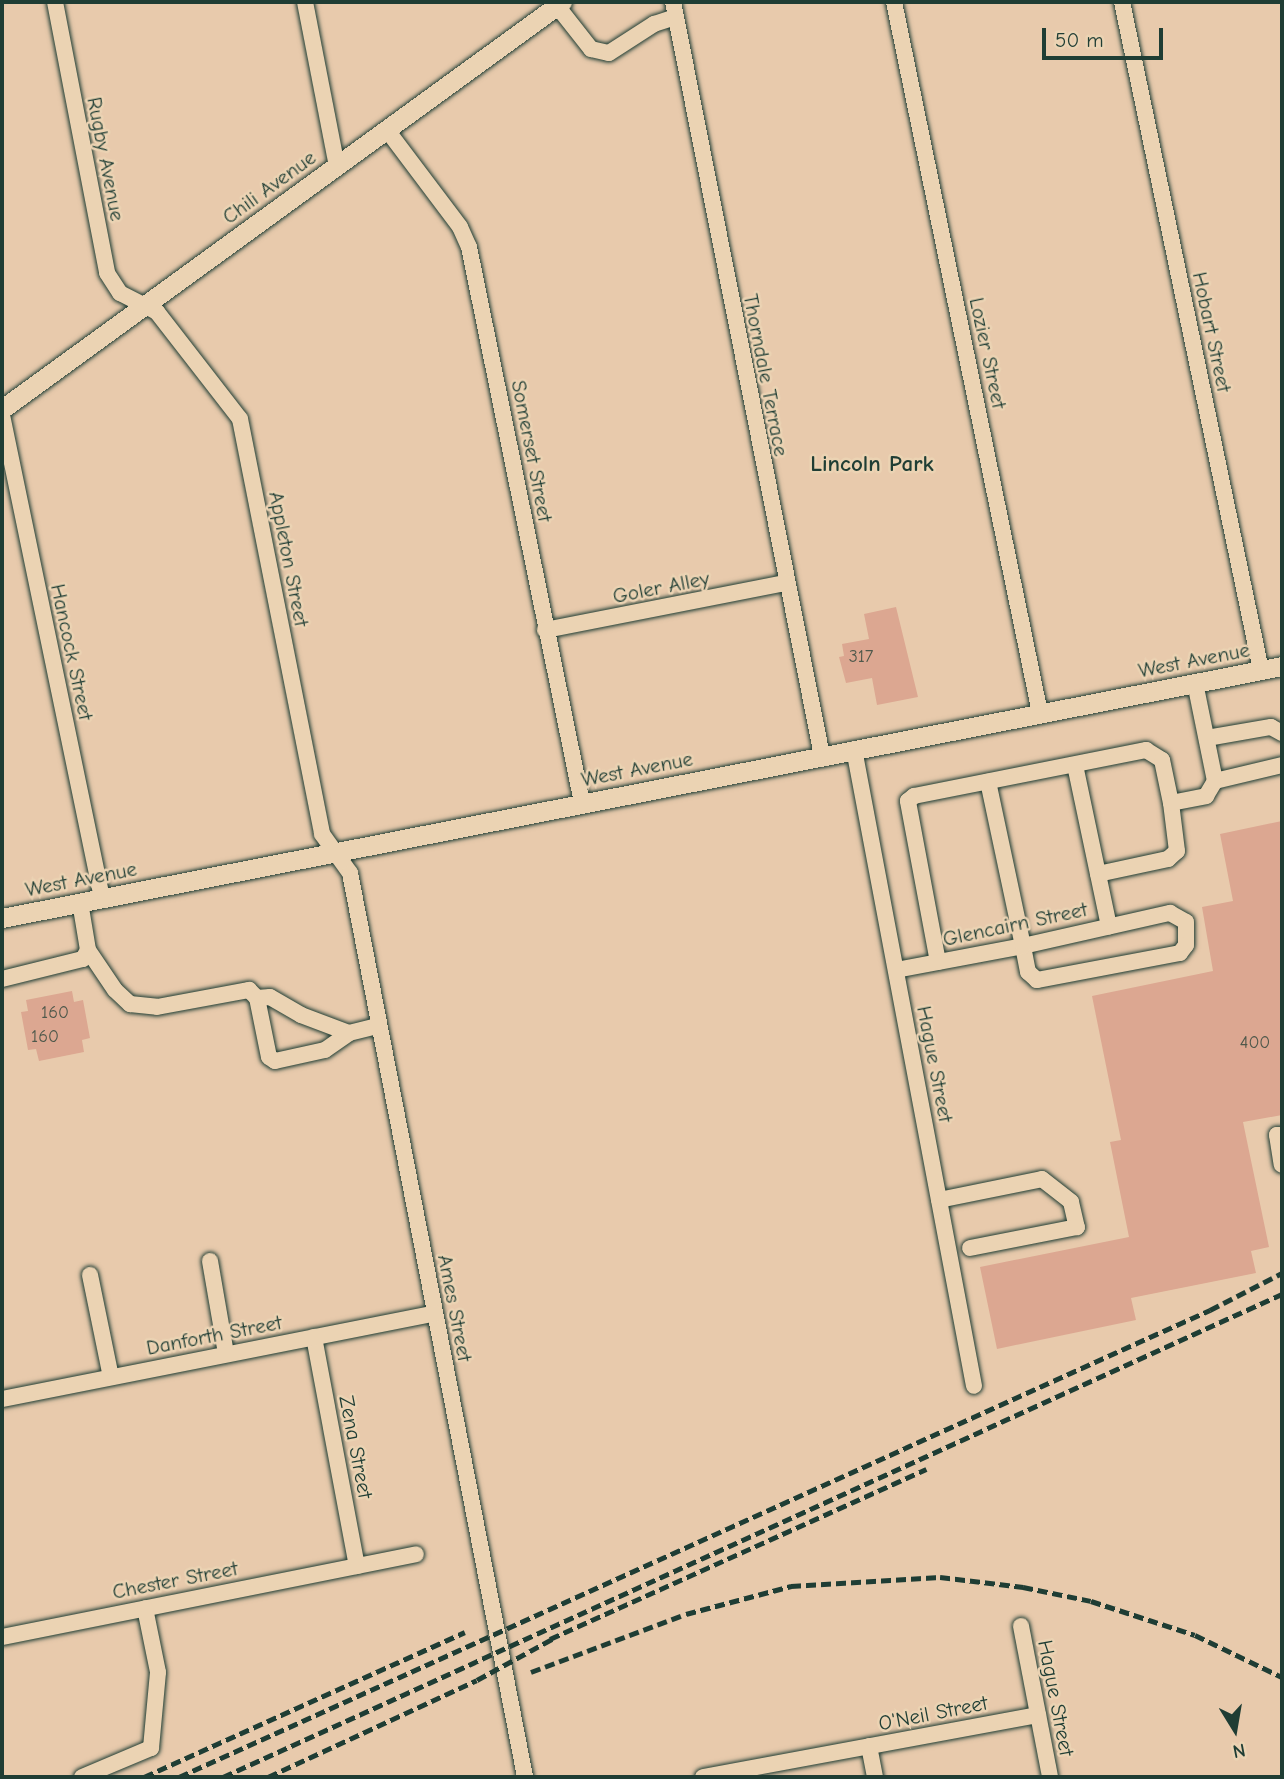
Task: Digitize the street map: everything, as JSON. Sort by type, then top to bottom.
[{"type":"main road","name":"Chili Avenue","points":[[2,409],[557,4]]},
{"type":"main road","name":"West Avenue","points":[[2,918],[1282,666]]},
{"type":"street","name":"Rugby Avenue","points":[[55,2],[107,273],[120,293],[142,308]]},
{"type":"street","points":[[305,2],[337,166]]},
{"type":"street","name":"Lozier Street","points":[[894,2],[1040,713]]},
{"type":"street","name":"Hobart Street","points":[[1122,2],[1261,670]]},
{"type":"street","points":[[557,4],[591,49],[609,53],[674,9]]},
{"type":"street","name":"Thorndale Terrace","points":[[674,9],[785,583],[822,756]]},
{"type":"street","name":"Somerset Street","points":[[387,130],[460,227],[469,247],[582,803]]},
{"type":"street","name":"Appleton Street","points":[[142,308],[158,312],[240,419],[322,834],[335,852]]},
{"type":"street","name":"Hancock Street","points":[[2,415],[102,898]]},
{"type":"street","name":"Goler Alley","points":[[545,630],[785,583]]},
{"type":"street","points":[[1171,803],[1206,796],[1215,781],[1195,683]]},
{"type":"street","points":[[1207,738],[1271,727],[1282,733]]},
{"type":"street","name":"Hague Street","points":[[854,749],[974,1386]]},
{"type":"street","points":[[938,962],[908,801],[914,796],[1146,750],[1156,753],[1162,760],[1177,851],[1168,859],[1098,874]]},
{"type":"street","points":[[1075,765],[1109,926]]},
{"type":"street","points":[[1215,781],[1282,765]]},
{"type":"street","points":[[988,782],[1023,946]]},
{"type":"street","name":"Ames Street","points":[[335,852],[350,873],[377,1026],[525,1777]]},
{"type":"street","points":[[79,902],[89,950],[114,990],[130,1004],[157,1007],[245,989],[257,998],[272,1061],[326,1050],[349,1033],[377,1026]]},
{"type":"street","name":"Glencairn Street","points":[[896,970],[1023,946],[1142,918],[1180,915],[1186,922],[1186,945],[1180,953],[1049,981],[1037,980],[1028,972],[1023,946]]},
{"type":"street","points":[[2,979],[83,958],[89,950]]},
{"type":"street","points":[[257,998],[270,997],[301,1015],[349,1033]]},
{"type":"street","points":[[1282,1135],[1278,1135],[1282,1165]]},
{"type":"street","points":[[939,1200],[1042,1179],[1071,1202],[1077,1227],[970,1248]]},
{"type":"street","points":[[210,1261],[226,1354]]},
{"type":"street","points":[[90,1275],[111,1377]]},
{"type":"street","name":"Danforth Street","points":[[2,1399],[435,1313]]},
{"type":"street","name":"Zena Street","points":[[314,1337],[357,1566]]},
{"type":"street","name":"Chester Street","points":[[2,1637],[416,1554]]},
{"type":"street","points":[[82,1777],[151,1748],[158,1672],[145,1608]]},
{"type":"street","name":"Hague Street","points":[[1021,1626],[1050,1777]]},
{"type":"street","name":"O'Neil Street","points":[[703,1777],[1038,1715]]},
{"type":"street","points":[[869,1746],[875,1777]]},
{"type":"building","points":[[896,607],[918,697],[877,705],[872,678],[846,683],[839,657],[844,656],[842,644],[869,639],[864,614]]},
{"type":"building","points":[[1282,821],[1282,1115],[1243,1122],[1269,1247],[1251,1251],[1256,1273],[1131,1298],[1136,1320],[997,1349],[980,1267],[1129,1237],[1110,1142],[1121,1140],[1092,996],[1213,971],[1202,907],[1233,901],[1220,834]]},
{"type":"building","points":[[72,991],[74,1002],[83,1000],[90,1038],[82,1040],[84,1052],[39,1061],[36,1049],[28,1050],[21,1012],[28,1011],[26,1000]]},
{"type":"railway","points":[[179,1777],[1210,1310],[1282,1273]]},
{"type":"railway","points":[[223,1777],[1282,1294]]},
{"type":"railway","points":[[550,1639],[926,1469]]},
{"type":"railway","points":[[531,1672],[686,1614],[791,1586],[940,1577],[1023,1587],[1091,1601],[1195,1635],[1282,1677]]},
{"type":"railway","points":[[144,1777],[465,1632]]},
{"type":"railway","points":[[268,1777],[477,1680],[556,1637]]},
{"type":"district","name":"Lincoln Park","points":[[872,464]]}]
